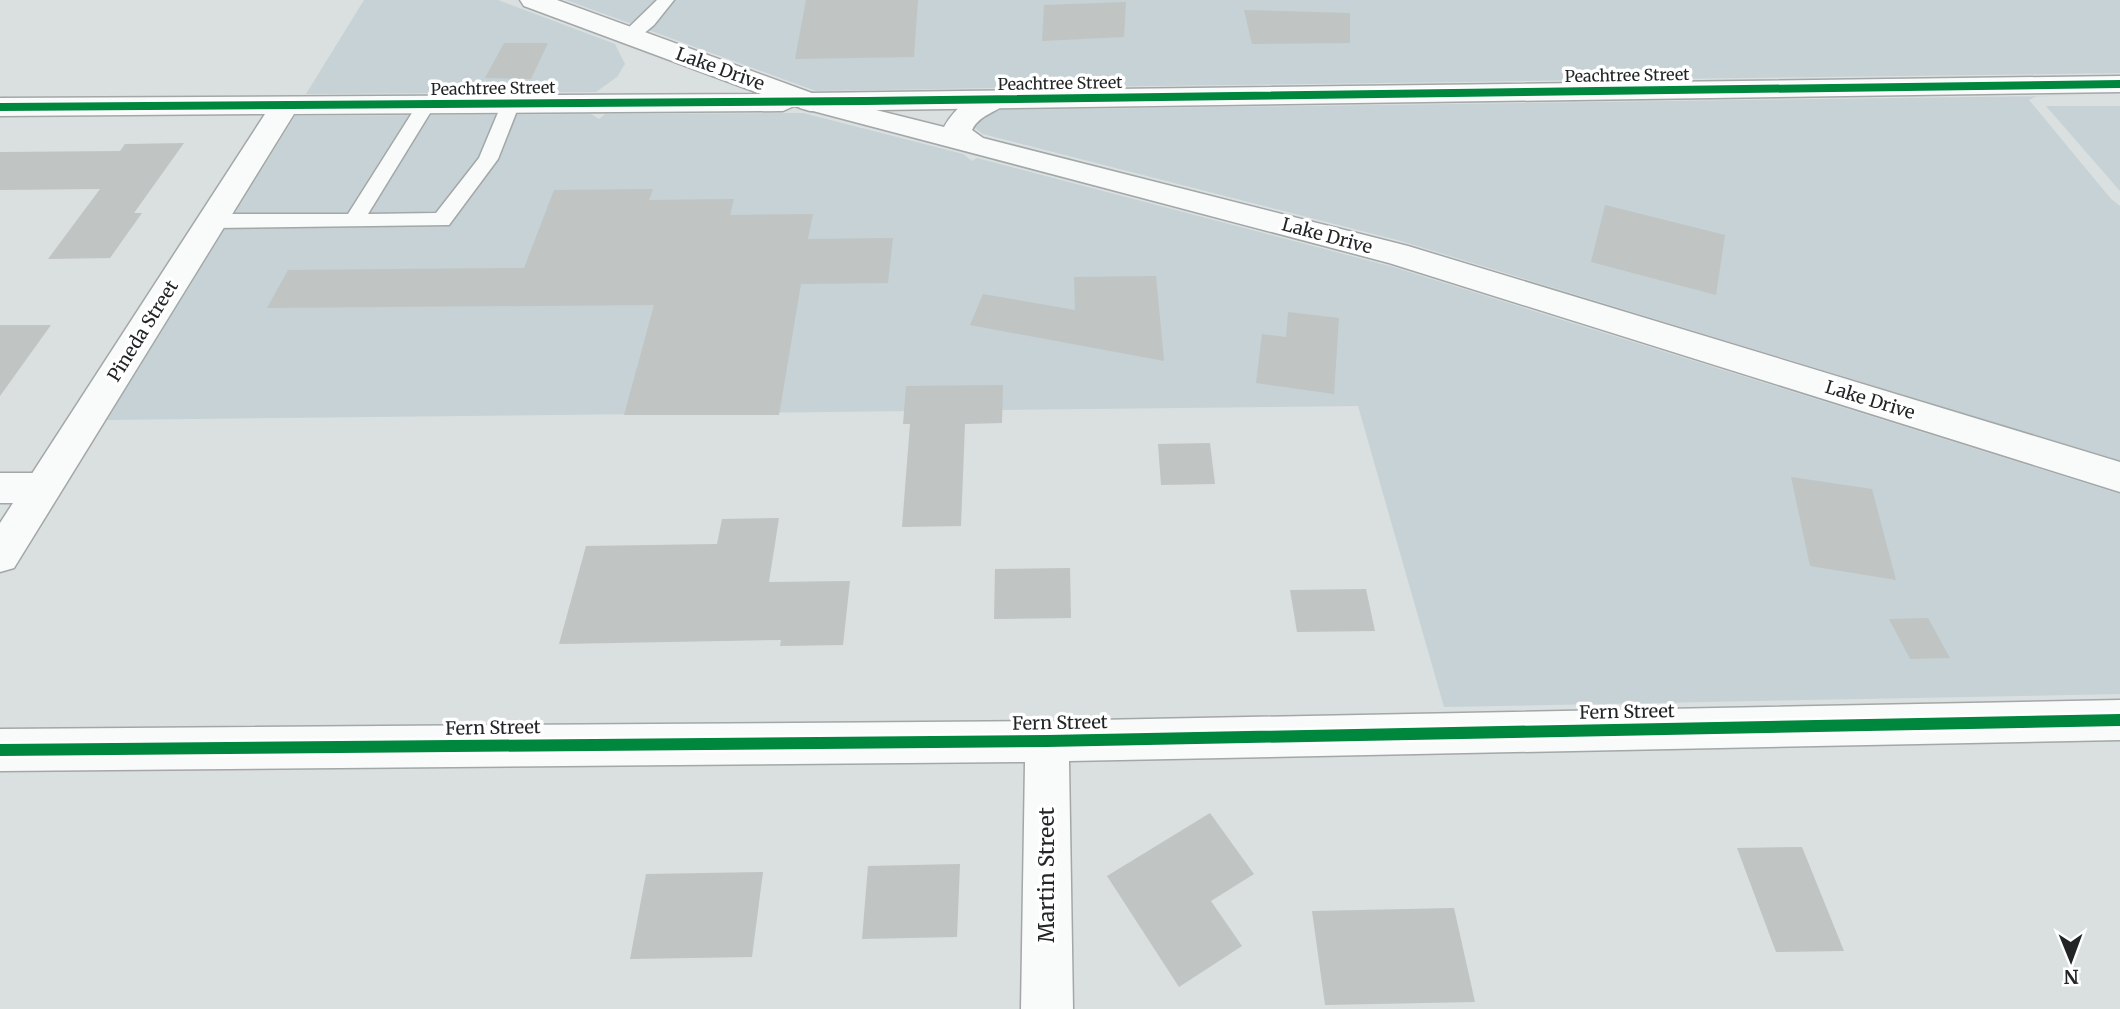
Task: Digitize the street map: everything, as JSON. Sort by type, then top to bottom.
[{"type":"street","name":"Lake Drive","points":[[543,2],[810,102],[1397,254],[2120,477]]},
{"type":"street","points":[[601,103],[634,76],[643,61],[630,36]]},
{"type":"street","name":"Peachtree Street","points":[[0,107],[810,102],[2120,84]]},
{"type":"street","points":[[973,144],[956,132],[961,120],[972,107],[996,99]]},
{"type":"street","name":"Pineda Street","points":[[0,556],[285,105]]},
{"type":"street","points":[[0,488],[43,488]]},
{"type":"street","name":"Fern Street","points":[[0,750],[1046,741],[2120,720]]},
{"type":"street","name":"Martin Street","points":[[1046,741],[1047,1009]]},
{"type":"lane","points":[[630,36],[648,21],[666,0]]},
{"type":"lane","points":[[212,221],[442,220],[488,159],[511,103]]},
{"type":"lane","points":[[354,221],[426,105]]},
{"type":"shaded area","points":[[364,0],[498,0],[615,44],[625,64],[617,77],[596,92],[306,94]]},
{"type":"shaded area","points":[[566,0],[2120,0],[2120,73],[1006,88],[1004,85],[993,88],[816,91]]},
{"type":"shaded area","points":[[2037,96],[2029,100],[2111,199],[2120,206],[2120,461],[1401,241],[983,134],[975,128],[984,116],[1000,110]]},
{"type":"shaded area","points":[[2046,106],[2120,106],[2120,191]]},
{"type":"shaded area","points":[[803,113],[963,154],[972,161],[977,158],[1393,267],[2120,494],[2120,694],[1444,707],[1358,406],[107,420],[295,116],[591,114],[599,119],[605,114]]},
{"type":"building","points":[[806,0],[918,0],[914,57],[795,59]]},
{"type":"building","points":[[1126,2],[1124,37],[1042,41],[1044,5]]},
{"type":"building","points":[[1244,10],[1350,13],[1350,43],[1252,44]]},
{"type":"building","points":[[504,43],[548,43],[531,79],[485,78]]},
{"type":"building","points":[[184,143],[134,213],[142,213],[110,258],[48,259],[100,189],[0,190],[0,152],[120,151],[125,144]]},
{"type":"building","points":[[653,189],[649,200],[734,199],[730,215],[813,214],[808,239],[893,238],[888,283],[801,284],[779,415],[624,415],[654,305],[267,308],[288,270],[524,268],[554,190]]},
{"type":"building","points":[[1605,205],[1725,235],[1716,295],[1591,262]]},
{"type":"building","points":[[1156,276],[1164,361],[970,325],[983,294],[1075,310],[1074,277]]},
{"type":"building","points":[[1288,312],[1339,318],[1334,394],[1256,383],[1262,334],[1286,337]]},
{"type":"building","points":[[0,325],[51,325],[0,396]]},
{"type":"building","points":[[1003,385],[1002,423],[965,424],[961,526],[902,527],[910,424],[903,424],[906,386]]},
{"type":"building","points":[[1210,443],[1215,484],[1161,485],[1158,444]]},
{"type":"building","points":[[1791,477],[1872,489],[1896,580],[1810,566]]},
{"type":"building","points":[[779,518],[769,582],[850,581],[843,645],[780,646],[781,640],[559,644],[586,546],[717,544],[722,519]]},
{"type":"building","points":[[1070,568],[1071,618],[994,619],[995,569]]},
{"type":"building","points":[[1366,589],[1375,631],[1297,632],[1290,590]]},
{"type":"building","points":[[1928,618],[1950,658],[1910,659],[1889,619]]},
{"type":"building","points":[[1210,813],[1254,874],[1211,901],[1242,946],[1179,987],[1107,876]]},
{"type":"building","points":[[1802,847],[1844,951],[1776,952],[1737,848]]},
{"type":"building","points":[[960,864],[957,937],[862,939],[868,866]]},
{"type":"building","points":[[763,872],[752,957],[630,959],[646,874]]},
{"type":"building","points":[[1454,908],[1475,1002],[1325,1005],[1312,911]]},
{"type":"cycle path","points":[[0,107],[865,101],[2120,84]]},
{"type":"cycle path","points":[[0,750],[1047,741],[2120,720]]}]
